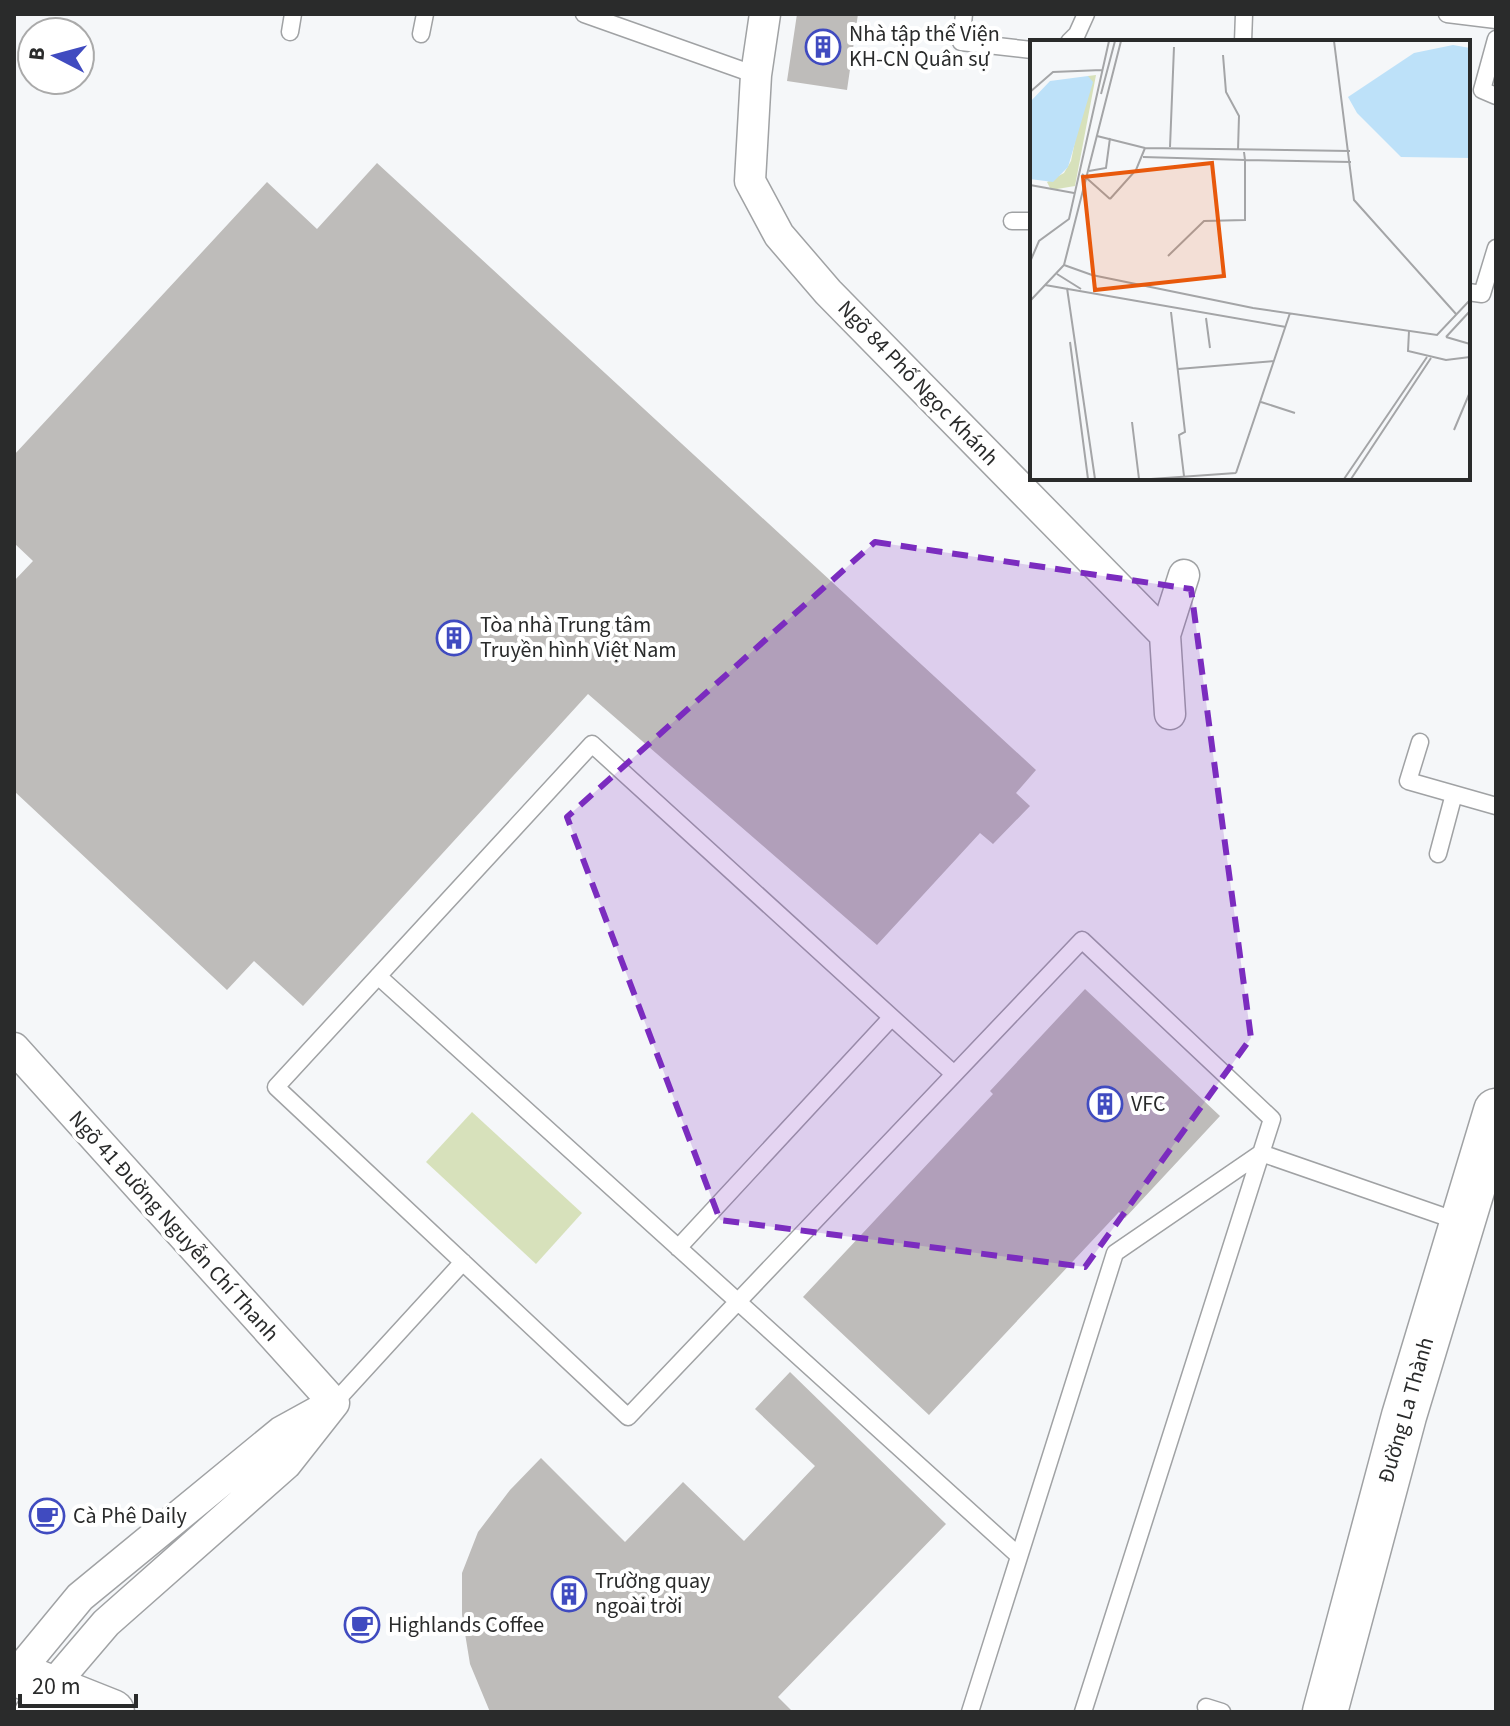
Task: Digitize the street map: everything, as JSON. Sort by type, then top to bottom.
[{"type":"main road","name":"Đường La Thành","points":[[1325,1712],[1460,1222],[1496,1111]]},
{"type":"main road","points":[[25,1685],[112,1712]]},
{"type":"street","name":"Ngõ 84 Phố Ngọc Khánh","points":[[765,14],[756,75],[750,181],[779,235],[828,292],[1165,635]]},
{"type":"street","points":[[1170,714],[1165,635],[1184,575]]},
{"type":"street","name":"Ngõ 41 Đường Nguyễn Chí Thanh","points":[[14,1048],[334,1403]]},
{"type":"street","points":[[25,1685],[106,1623],[286,1464],[334,1403]]},
{"type":"lane","points":[[290,32],[293,14]]},
{"type":"lane","points":[[421,34],[425,14]]},
{"type":"lane","points":[[584,14],[756,75]]},
{"type":"lane","points":[[964,14],[961,42],[1030,50]]},
{"type":"lane","points":[[1071,40],[1086,14]]},
{"type":"lane","points":[[1243,40],[1244,14]]},
{"type":"lane","points":[[1447,14],[1496,20]]},
{"type":"lane","points":[[1496,39],[1482,90],[1496,96]]},
{"type":"lane","points":[[1012,221],[1030,221]]},
{"type":"lane","points":[[1470,292],[1482,294],[1496,248]]},
{"type":"lane","points":[[1420,742],[1408,781],[1496,806]]},
{"type":"lane","points":[[954,1074],[592,744],[276,1087],[628,1417],[1082,940],[1272,1119],[1083,1712]]},
{"type":"lane","points":[[1438,854],[1454,794]]},
{"type":"lane","points":[[378,976],[1019,1556]]},
{"type":"lane","points":[[678,1248],[891,1018]]},
{"type":"lane","points":[[1261,1153],[1460,1222]]},
{"type":"lane","points":[[970,1712],[1115,1253],[1261,1153]]},
{"type":"lane","points":[[334,1403],[463,1262]]},
{"type":"highlighted area","points":[[875,542],[1191,589],[1251,1038],[1085,1267],[720,1220],[567,817]]},
{"type":"green space","points":[[472,1112],[582,1213],[536,1264],[426,1162]]},
{"type":"building","name":"Nhà tập thể Viện KH-CN Quân sự","points":[[797,14],[858,14],[847,90],[787,81]]},
{"type":"building","name":"Tòa nhà Trung tâm Truyền hình Việt Nam","points":[[377,163],[1036,770],[1016,793],[1030,806],[993,844],[980,833],[877,945],[588,694],[303,1006],[254,961],[227,990],[14,791],[14,581],[33,561],[14,543],[14,455],[267,182],[317,229]]},
{"type":"building","points":[[1085,989],[1220,1116],[1125,1218],[1119,1212],[929,1415],[803,1297],[993,1094],[990,1091]]},
{"type":"building","points":[[790,1372],[946,1524],[778,1697],[793,1712],[490,1712],[470,1664],[462,1615],[462,1573],[478,1532],[510,1490],[541,1458],[625,1542],[683,1482],[744,1541],[815,1466],[755,1409]]},
{"type":"place","name":"Nhà tập thể Viện KH-CN Quân sự","points":[[823,47]]},
{"type":"place","name":"Tòa nhà Trung tâm Truyền hình Việt Nam","points":[[454,638]]},
{"type":"place","name":"VFC","points":[[1105,1104]]},
{"type":"place","name":"Cà Phê Daily","points":[[47,1516]]},
{"type":"place","name":"Trường quay ngoài trời","points":[[569,1594]]},
{"type":"place","name":"Highlands Coffee","points":[[362,1625]]}]
